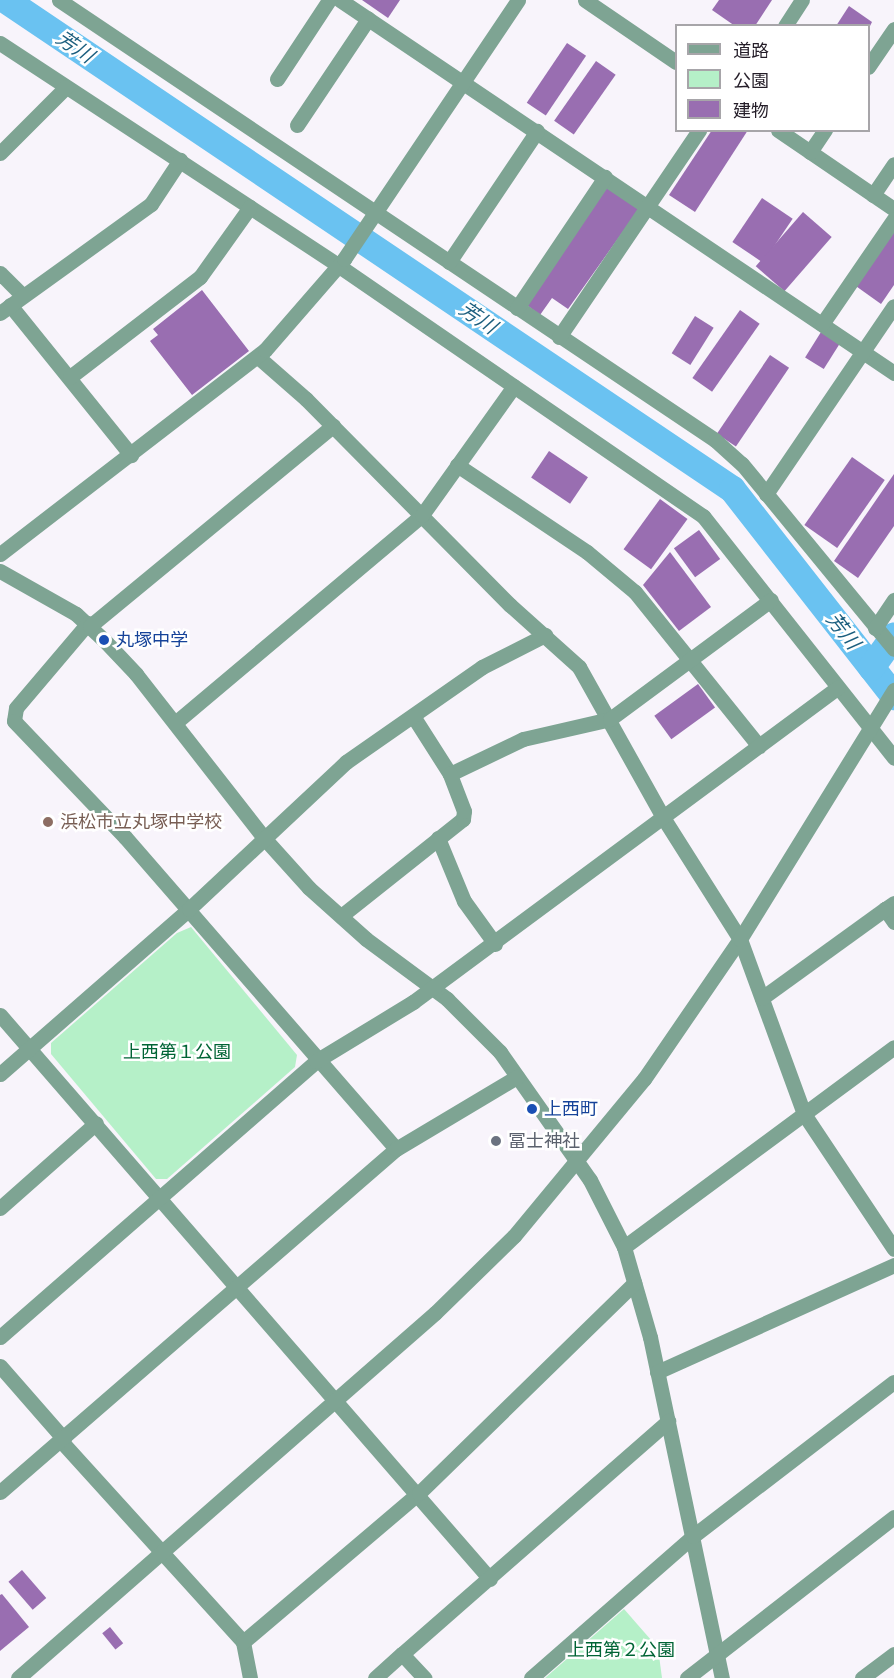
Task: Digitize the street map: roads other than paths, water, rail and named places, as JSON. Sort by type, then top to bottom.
[{"type":"street","points":[[59,0],[80,6],[373,216],[449,262],[715,440],[742,464],[894,649]]},
{"type":"street","points":[[276,79],[329,0]]},
{"type":"street","points":[[340,0],[464,81],[894,373]]},
{"type":"street","points":[[0,555],[258,357],[342,263],[518,0]]},
{"type":"street","points":[[585,0],[675,61]]},
{"type":"street","points":[[785,24],[802,0]]},
{"type":"street","points":[[297,125],[368,19]]},
{"type":"street","points":[[870,64],[894,29]]},
{"type":"street","points":[[0,43],[250,207],[342,263],[514,386],[704,516],[837,688],[875,724],[894,758]]},
{"type":"street","points":[[0,153],[66,87]]},
{"type":"street","points":[[449,262],[537,131]]},
{"type":"street","points":[[559,337],[698,132]]},
{"type":"street","points":[[781,132],[894,209]]},
{"type":"street","points":[[810,152],[824,132]]},
{"type":"street","points":[[10,304],[151,204],[180,160]]},
{"type":"street","points":[[873,195],[894,164]]},
{"type":"street","points":[[517,308],[605,177]]},
{"type":"street","points":[[70,377],[200,277],[250,207]]},
{"type":"street","points":[[822,324],[894,219]]},
{"type":"street","points":[[0,273],[10,304],[131,455]]},
{"type":"street","points":[[766,494],[894,306]]},
{"type":"street","points":[[258,357],[333,426],[510,605],[579,667],[664,819],[740,939],[804,1114],[894,1249]]},
{"type":"street","points":[[175,723],[422,515],[514,386]]},
{"type":"street","points":[[333,426],[89,625],[16,708],[13,718],[189,909],[316,1061],[396,1149]]},
{"type":"street","points":[[457,465],[587,552],[634,592],[759,746]]},
{"type":"street","points":[[0,571],[89,625],[175,723],[264,838],[340,915],[433,988],[477,1027],[517,1077],[578,1164],[624,1247],[669,1421],[722,1678]]},
{"type":"street","points":[[450,774],[523,739],[610,719],[771,600]]},
{"type":"street","points":[[879,632],[894,600]]},
{"type":"street","points":[[0,1074],[189,909],[346,762],[488,663],[545,635]]},
{"type":"street","points":[[0,1337],[316,1061],[433,988],[495,944],[837,688]]},
{"type":"street","points":[[18,1678],[488,1263],[578,1164],[644,1079],[740,939],[894,690]]},
{"type":"street","points":[[340,915],[464,815],[450,774],[413,716]]},
{"type":"street","points":[[438,838],[464,901],[495,944]]},
{"type":"street","points":[[762,998],[891,911]]},
{"type":"street","points":[[0,1015],[96,1123],[334,1401],[419,1493],[490,1579]]},
{"type":"street","points":[[624,1247],[894,1047]]},
{"type":"street","points":[[0,1492],[63,1440],[396,1149],[517,1077]]},
{"type":"street","points":[[0,1208],[96,1123]]},
{"type":"street","points":[[657,1372],[894,1265]]},
{"type":"street","points":[[243,1642],[419,1493],[634,1283]]},
{"type":"street","points":[[0,1366],[159,1554],[243,1642],[250,1678]]},
{"type":"street","points":[[531,1678],[693,1536],[894,1382]]},
{"type":"street","points":[[375,1678],[669,1421]]},
{"type":"street","points":[[687,1678],[894,1517]]},
{"type":"street","points":[[402,1654],[424,1678]]},
{"type":"street","points":[[862,1678],[894,1654]]},
{"type":"waterway","name":"芳川","points":[[6,0],[732,489],[894,696]]},
{"type":"waterway","points":[[871,667],[894,635]]},
{"type":"place","name":"丸塚中学","points":[[104,640]]},
{"type":"place","name":"浜松市立丸塚中学校","points":[[48,822]]},
{"type":"place","name":"上西町","points":[[532,1109]]},
{"type":"place","name":"冨士神社","points":[[496,1141]]},
{"type":"park label","name":"上西第１公園","points":[[177,1052]]},
{"type":"park label","name":"上西第２公園","points":[[621,1650]]}]
